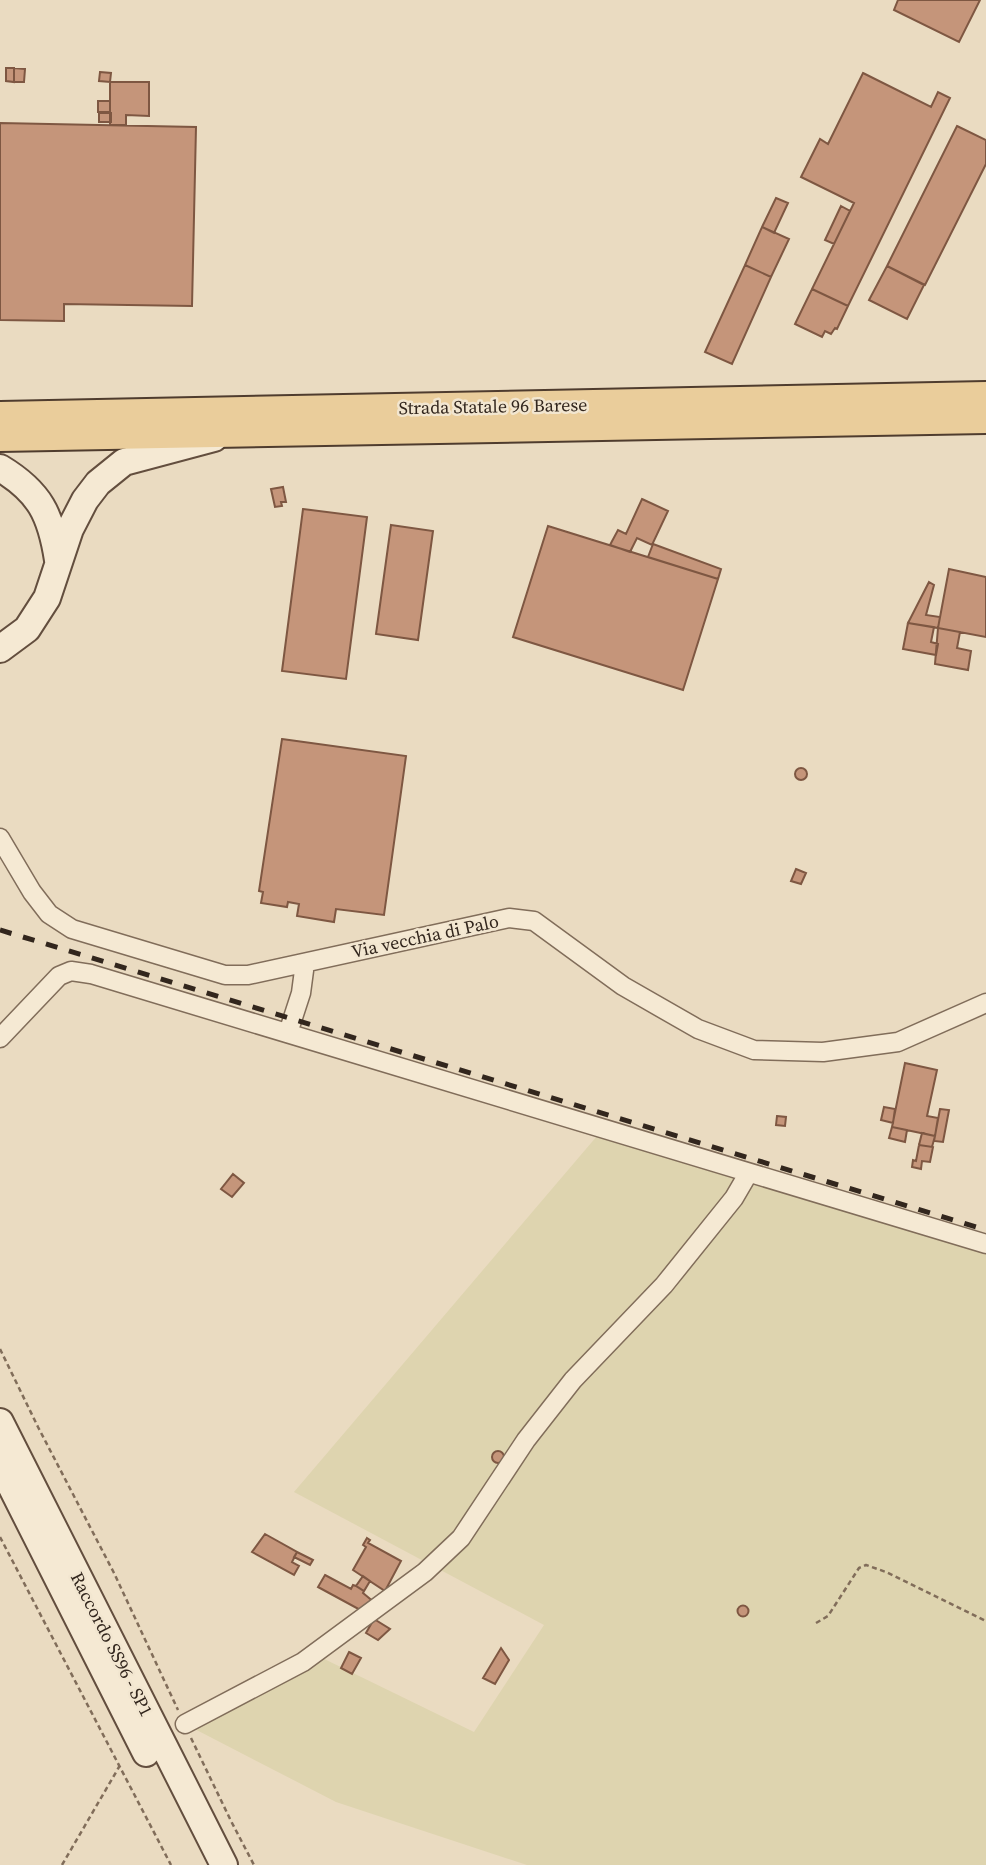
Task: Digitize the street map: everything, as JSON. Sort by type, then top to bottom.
[{"type":"main road","name":"Strada Statale 96 Barese","points":[[0,416],[986,396]]},
{"type":"main road","name":"Strada Statale 96 Barese","points":[[0,437],[986,419]]},
{"type":"main road","points":[[0,649],[27,629],[47,598],[70,529],[85,500],[98,483],[124,462],[232,434]]},
{"type":"main road","points":[[0,468],[21,481],[41,502],[54,530],[59,565]]},
{"type":"main road","name":"Raccordo SS96 - SP1","points":[[0,1422],[224,1865]]},
{"type":"main road","name":"Raccordo SS96 - SP1","points":[[0,1464],[204,1865]]},
{"type":"street","name":"Via vecchia di Palo","points":[[0,838],[48,914],[72,929],[225,975],[248,975],[509,918],[534,921],[622,986],[698,1029],[754,1051],[823,1052],[898,1042],[986,1003]]},
{"type":"street","points":[[288,1032],[301,993],[305,963]]},
{"type":"street","points":[[0,1038],[59,976],[71,971],[91,974],[986,1244]]},
{"type":"street","points":[[185,1724],[303,1662],[425,1572],[461,1538],[526,1440],[565,1390],[664,1285],[734,1198],[748,1174]]},
{"type":"path","points":[[0,1349],[37,1427],[114,1573],[254,1865]]},
{"type":"path","points":[[0,1537],[171,1865]]},
{"type":"path","points":[[816,1623],[828,1616],[859,1568],[866,1565],[886,1572],[986,1621]]},
{"type":"path","points":[[62,1865],[119,1767]]},
{"type":"shaded area","points":[[603,1129],[986,1239],[986,1865],[527,1865],[336,1802],[185,1724],[314,1654],[474,1732],[544,1625],[294,1492]]},
{"type":"building","points":[[898,0],[980,0],[959,42],[894,10]]},
{"type":"building","points":[[6,68],[14,68],[14,82],[6,81]]},
{"type":"building","points":[[14,68],[25,69],[24,82],[14,82]]},
{"type":"building","points":[[100,72],[111,73],[110,82],[99,81]]},
{"type":"building","points":[[863,73],[931,107],[938,92],[950,98],[848,306],[812,289],[854,203],[801,177],[820,139],[828,144]]},
{"type":"building","points":[[110,82],[149,82],[149,116],[126,115],[126,125],[110,125]]},
{"type":"building","points":[[98,101],[110,101],[110,112],[98,112]]},
{"type":"building","points":[[99,113],[111,113],[111,122],[99,122]]},
{"type":"building","points":[[0,123],[196,127],[192,306],[64,304],[64,321],[0,320]]},
{"type":"building","points":[[957,126],[986,140],[986,164],[925,285],[887,266]]},
{"type":"building","points":[[776,198],[788,203],[774,233],[762,227]]},
{"type":"building","points":[[841,206],[850,211],[834,244],[825,240]]},
{"type":"building","points":[[762,227],[789,239],[771,277],[745,265]]},
{"type":"building","points":[[745,265],[771,277],[732,364],[705,352]]},
{"type":"building","points":[[887,266],[924,285],[907,319],[869,300]]},
{"type":"building","points":[[812,289],[848,306],[837,329],[831,334],[825,331],[822,337],[795,324]]},
{"type":"building","points":[[283,487],[286,502],[275,507],[271,489]]},
{"type":"building","points":[[642,499],[668,511],[652,545],[637,538],[630,552],[610,545],[618,530],[626,534]]},
{"type":"building","points":[[303,509],[367,517],[346,679],[282,671]]},
{"type":"building","points":[[391,525],[433,531],[418,640],[376,634]]},
{"type":"building","points":[[548,526],[718,579],[683,690],[513,637]]},
{"type":"building","points":[[653,544],[721,569],[718,579],[648,557]]},
{"type":"building","points":[[949,569],[986,577],[986,637],[938,628]]},
{"type":"building","points":[[929,582],[934,585],[926,615],[940,617],[938,628],[908,623]]},
{"type":"building","points":[[908,623],[934,627],[931,642],[938,644],[936,655],[903,649]]},
{"type":"building","points":[[938,628],[960,632],[957,648],[971,651],[968,670],[935,664]]},
{"type":"building","points":[[282,739],[406,756],[384,915],[336,909],[334,922],[297,916],[299,904],[288,902],[287,907],[261,903],[263,892],[259,891]]},
{"type":"building","points":[[801,768],[807,774],[801,780],[795,774]]},
{"type":"building","points":[[796,869],[806,873],[801,884],[791,881]]},
{"type":"building","points":[[905,1063],[937,1070],[927,1116],[938,1118],[935,1136],[892,1127]]},
{"type":"building","points":[[884,1107],[895,1109],[893,1123],[881,1120]]},
{"type":"building","points":[[940,1109],[949,1110],[943,1142],[934,1141]]},
{"type":"building","points":[[777,1116],[786,1117],[785,1126],[776,1125]]},
{"type":"building","points":[[892,1127],[907,1130],[905,1142],[889,1138]]},
{"type":"building","points":[[922,1133],[935,1136],[932,1147],[919,1145]]},
{"type":"building","points":[[919,1145],[933,1147],[930,1162],[922,1161],[921,1169],[912,1167]]},
{"type":"building","points":[[233,1174],[244,1183],[232,1197],[221,1189]]},
{"type":"building","points":[[498,1451],[504,1457],[498,1463],[492,1457]]},
{"type":"building","points":[[265,1534],[297,1552],[292,1562],[299,1566],[294,1575],[252,1552]]},
{"type":"building","points":[[367,1538],[370,1540],[368,1543],[401,1561],[385,1591],[353,1570],[366,1547],[363,1545]]},
{"type":"building","points":[[297,1552],[313,1560],[310,1565],[294,1557]]},
{"type":"building","points":[[325,1575],[351,1589],[353,1585],[356,1586],[375,1603],[364,1612],[318,1587]]},
{"type":"building","points":[[363,1576],[370,1581],[364,1591],[356,1586]]},
{"type":"building","points":[[743,1605],[749,1611],[743,1617],[737,1611]]},
{"type":"building","points":[[374,1619],[390,1629],[378,1640],[366,1633]]},
{"type":"building","points":[[501,1648],[509,1660],[495,1684],[483,1678]]},
{"type":"building","points":[[349,1652],[361,1658],[352,1674],[341,1668]]},
{"type":"railway","points":[[0,930],[986,1230]]}]
